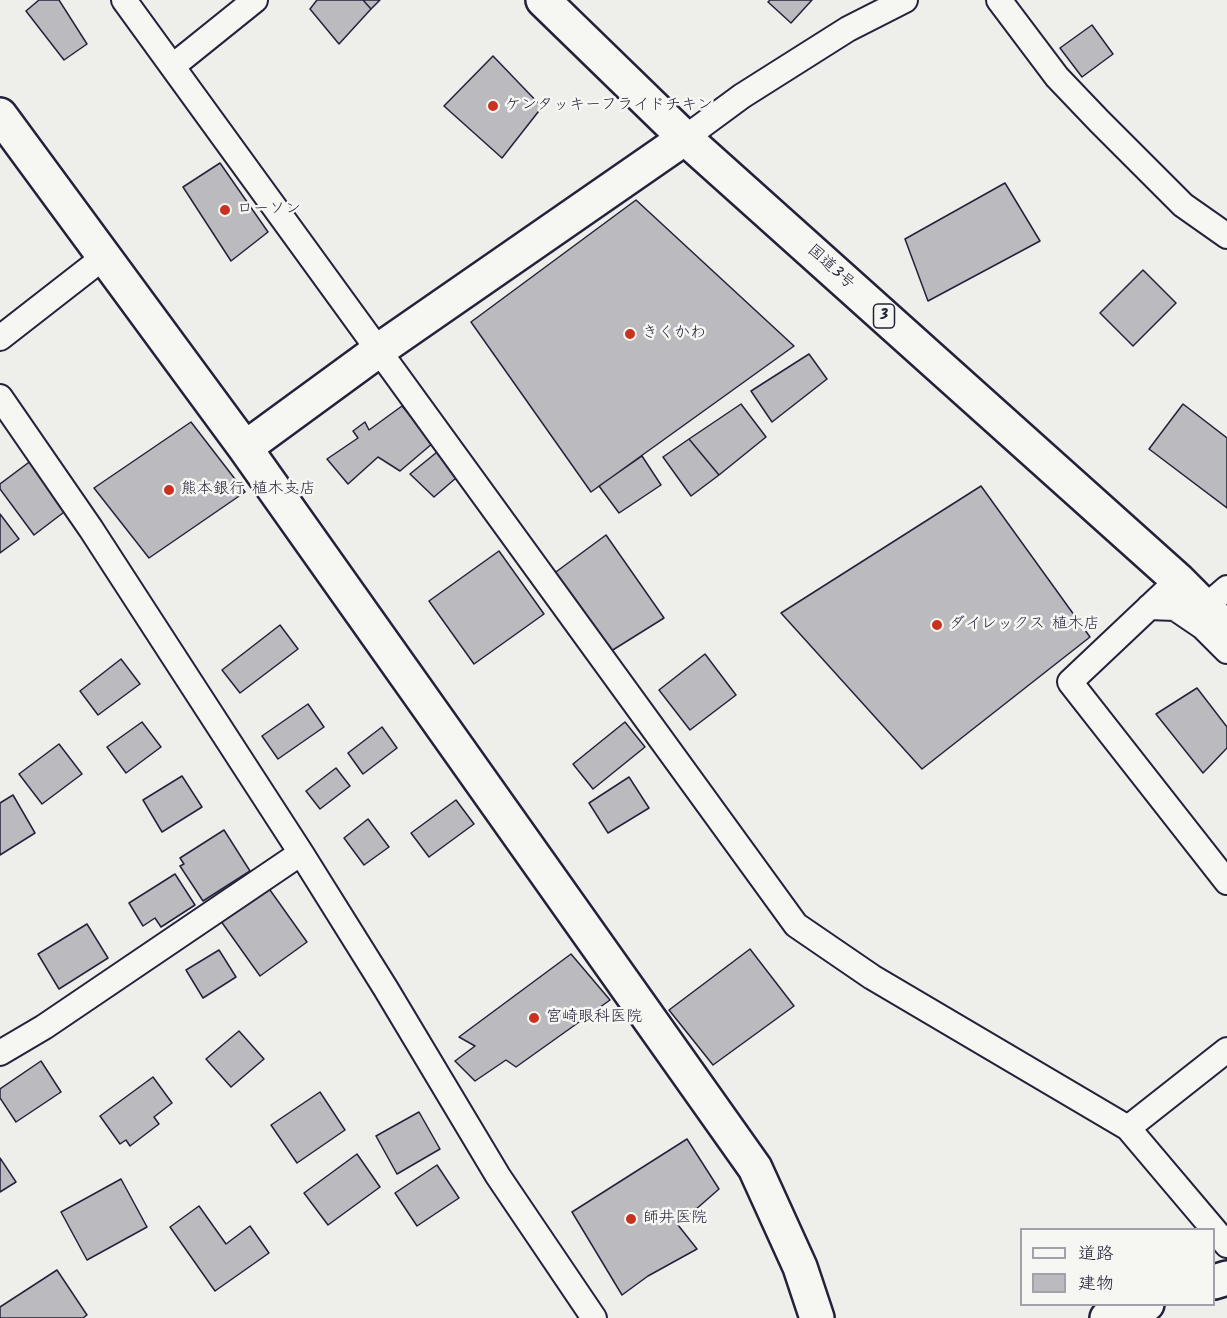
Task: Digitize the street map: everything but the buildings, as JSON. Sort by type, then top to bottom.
[{"type":"main road","name":"国道3号","points":[[543,0],[685,138],[1178,580],[1220,608]]},
{"type":"main road","points":[[0,115],[245,448],[754,1168],[800,1268],[817,1318]]},
{"type":"main road","points":[[245,448],[379,350],[685,138]]},
{"type":"main road","points":[[1107,1318],[1144,1306]]},
{"type":"street","points":[[124,0],[796,925],[872,977],[1128,1128],[1213,1228]]},
{"type":"street","points":[[173,66],[255,0]]},
{"type":"street","points":[[685,138],[742,96],[848,29],[905,0]]},
{"type":"street","points":[[999,0],[1057,77],[1099,121],[1183,205],[1227,236]]},
{"type":"street","points":[[0,338],[104,257]]},
{"type":"street","points":[[0,397],[91,529],[301,853],[498,1176],[594,1318]]},
{"type":"street","points":[[1178,580],[1070,682],[1227,882]]},
{"type":"street","points":[[1149,607],[1175,608],[1203,627],[1227,651]]},
{"type":"street","points":[[0,1053],[44,1027],[301,853]]},
{"type":"street","points":[[1128,1128],[1227,1050]]},
{"type":"street","points":[[1215,1231],[1227,1245]]},
{"type":"place","name":"ケンタッキーフライドチキン","points":[[493,106]]},
{"type":"place","name":"ローソン","points":[[225,210]]},
{"type":"place","name":"きくかわ","points":[[630,334]]},
{"type":"place","name":"熊本銀行 植木支店","points":[[169,490]]},
{"type":"place","name":"ダイレックス 植木店","points":[[937,625]]},
{"type":"place","name":"宮崎眼科医院","points":[[534,1018]]},
{"type":"place","name":"師井医院","points":[[631,1219]]}]
